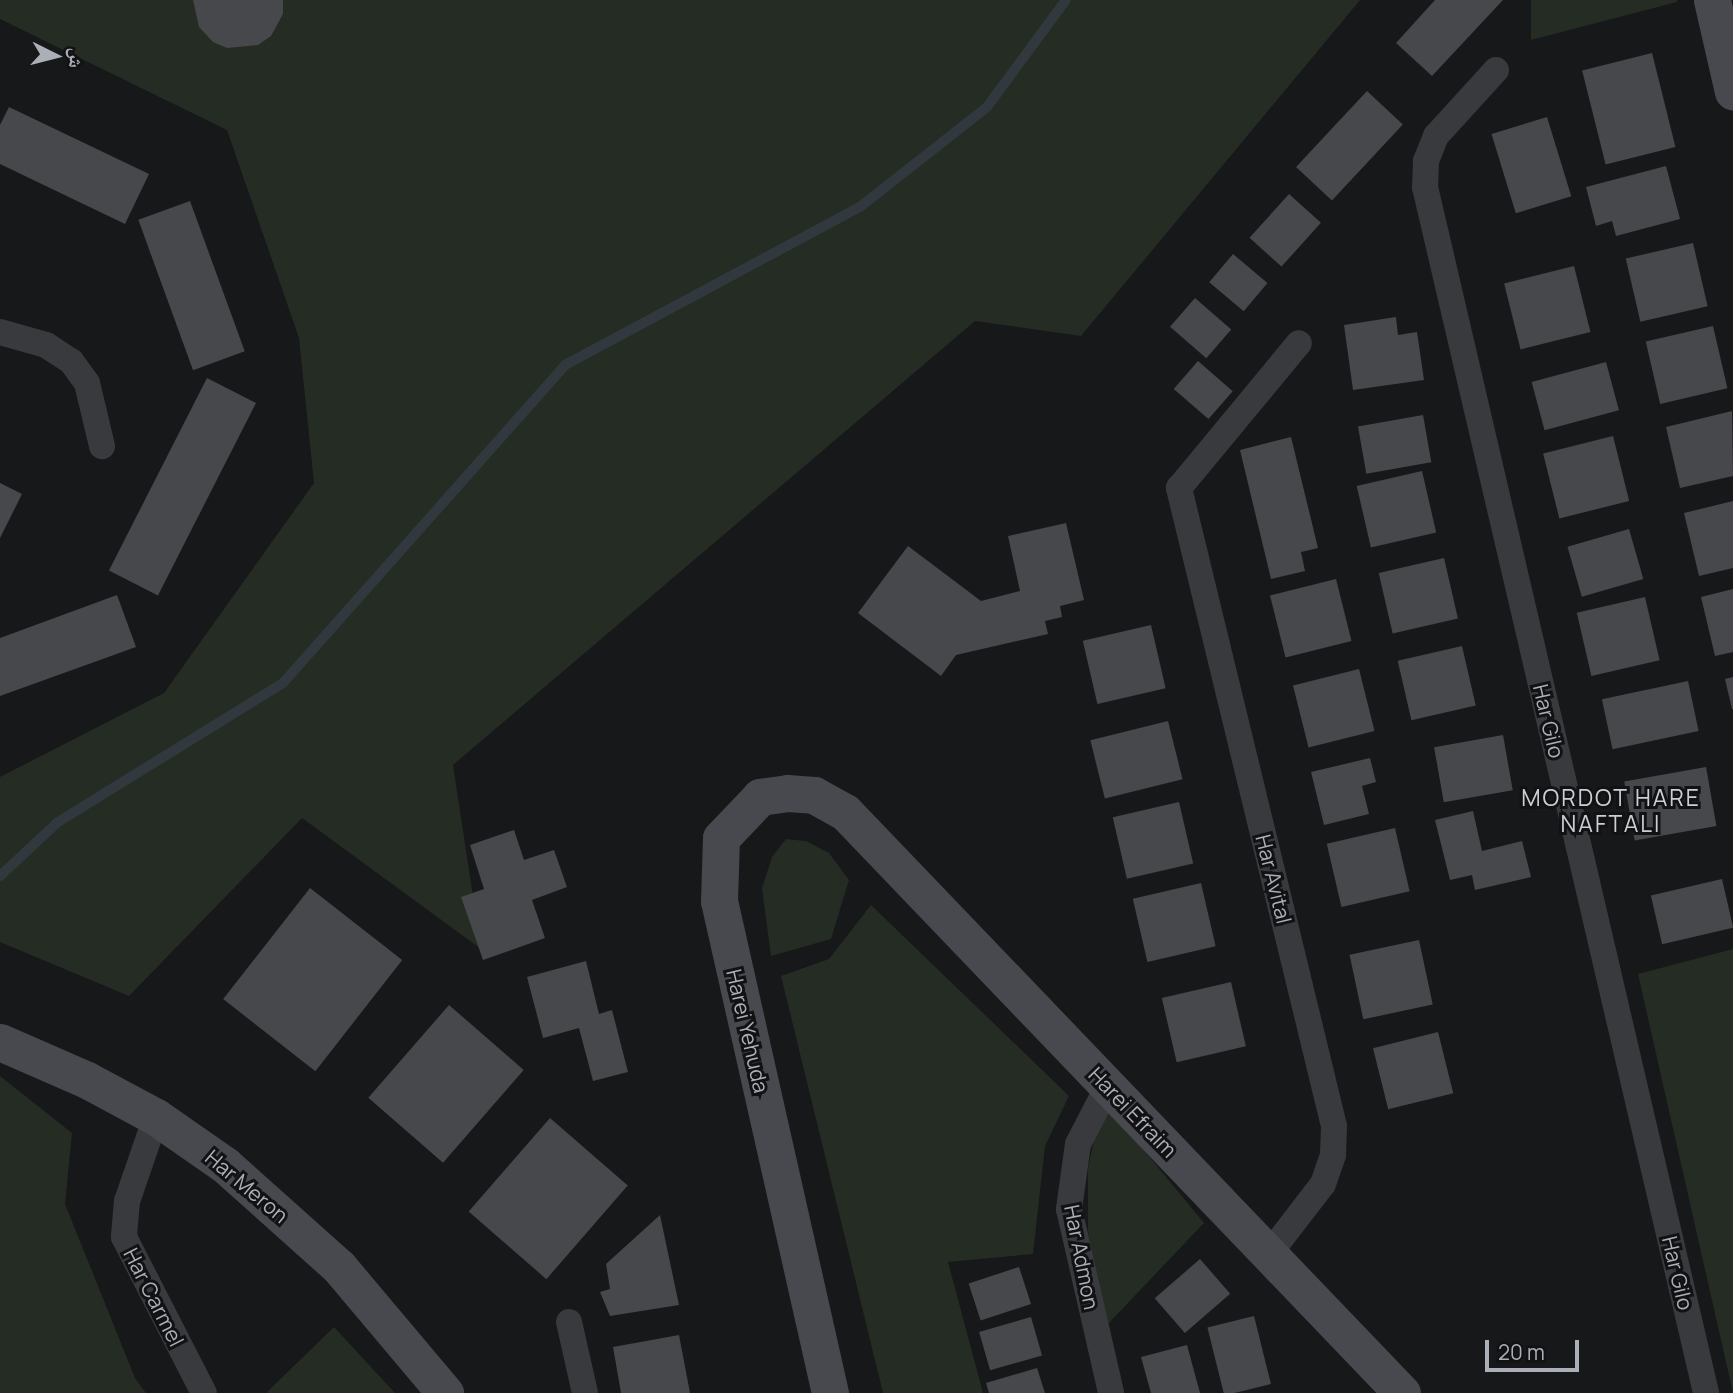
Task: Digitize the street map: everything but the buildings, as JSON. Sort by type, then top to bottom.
[{"type":"street","points":[[1712,0],[1733,92]]},
{"type":"street","name":"Har Gilo","points":[[1496,70],[1436,136],[1426,161],[1425,187],[1706,1393]]},
{"type":"street","points":[[0,332],[46,345],[71,361],[87,383],[102,446]]},
{"type":"street","name":"Har Avital","points":[[1269,1254],[1323,1184],[1333,1154],[1334,1126],[1179,488],[1299,343]]},
{"type":"street","name":"Harei Yehuda","points":[[830,1393],[719,901],[717,870],[721,838],[760,797],[787,793],[814,796],[845,812],[865,832]]},
{"type":"street","name":"Harei Efraim","points":[[865,832],[1402,1393]]},
{"type":"street","name":"Har Meron","points":[[0,1042],[87,1080],[156,1117],[225,1165],[339,1266],[445,1393]]},
{"type":"street","name":"Har Admon","points":[[1108,1086],[1078,1144],[1069,1209],[1111,1393]]},
{"type":"street","name":"Har Carmel","points":[[156,1117],[127,1201],[124,1237],[204,1393]]},
{"type":"street","points":[[569,1322],[585,1393]]},
{"type":"shaded area","points":[[0,0],[1360,0],[1081,336],[975,321],[453,765],[481,949],[302,818],[129,996],[0,942],[0,777],[164,693],[314,483],[299,338],[227,130],[0,19]]},
{"type":"shaded area","points":[[1531,0],[1677,0],[1677,2],[1531,40]]},
{"type":"shaded area","points":[[786,839],[806,841],[829,853],[849,880],[831,939],[771,956],[762,888],[772,857]]},
{"type":"shaded area","points":[[871,905],[1069,1096],[1045,1146],[1033,1254],[948,1262],[983,1393],[883,1393],[781,976],[829,959]]},
{"type":"shaded area","points":[[1733,949],[1733,1393],[1638,974]]},
{"type":"shaded area","points":[[0,1076],[72,1133],[65,1204],[135,1378],[146,1393],[0,1393]]},
{"type":"shaded area","points":[[1110,1109],[1204,1223],[1106,1326],[1088,1232],[1088,1168],[1096,1131]]},
{"type":"shaded area","points":[[334,1327],[395,1393],[267,1392]]},
{"type":"waterway","points":[[0,876],[58,822],[283,683],[565,365],[860,207],[987,107],[1066,0]]},
{"type":"district","name":"MORDOT HARE NAFTALI","points":[[1611,810]]}]
